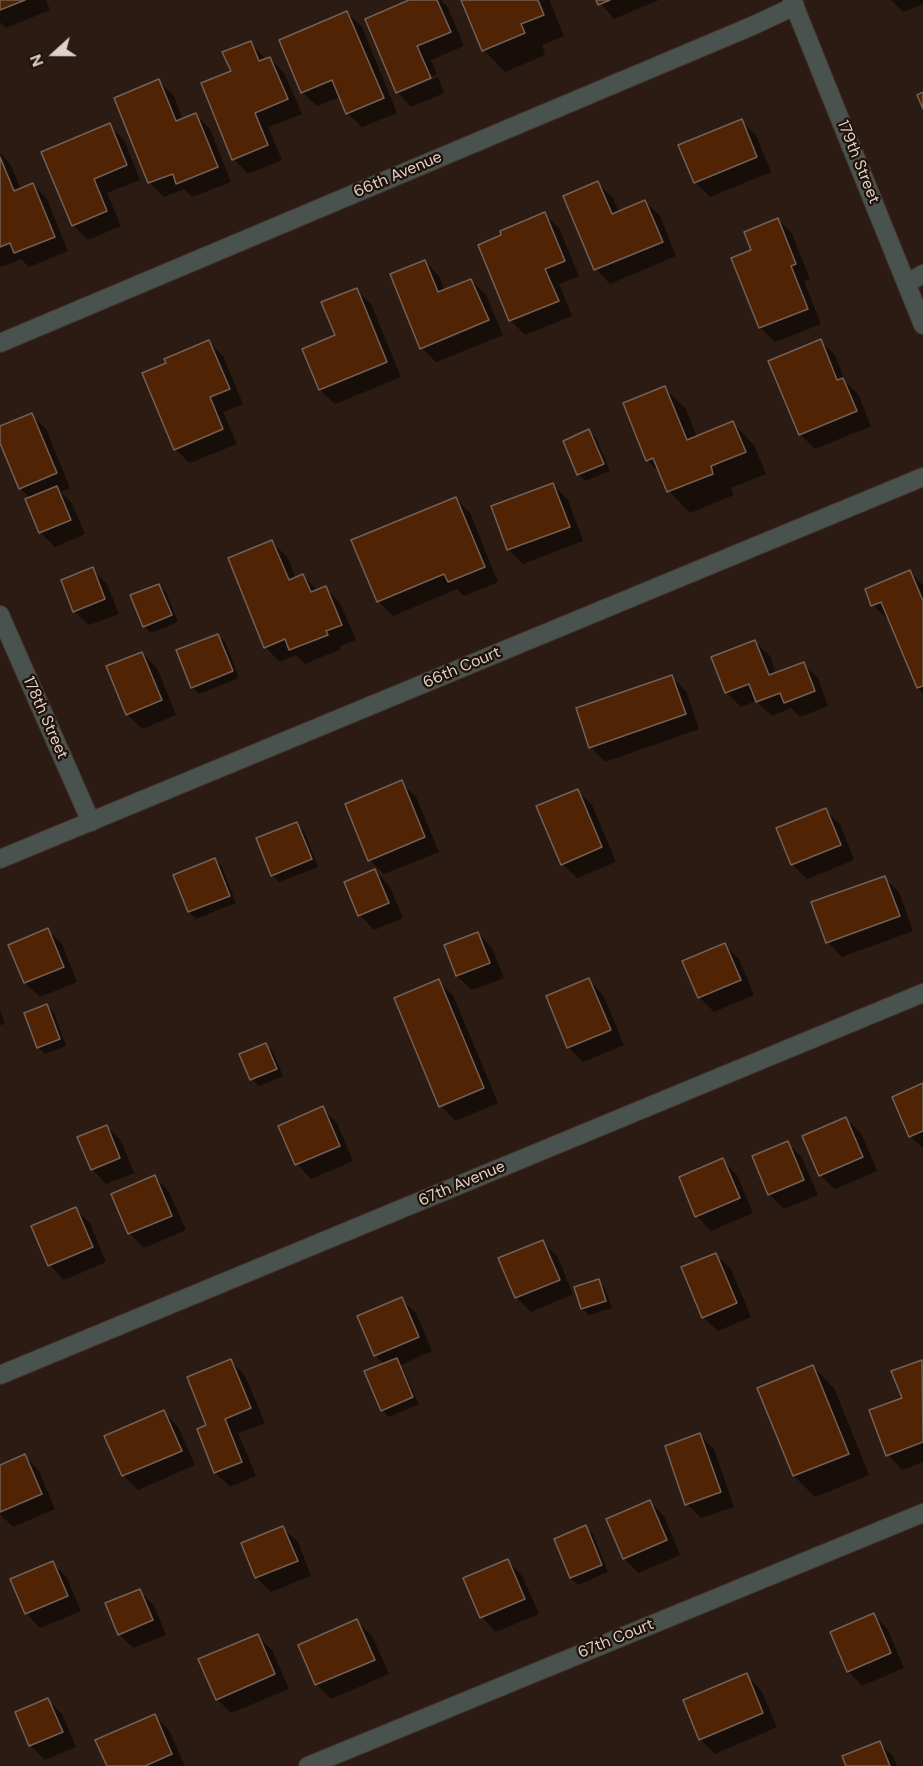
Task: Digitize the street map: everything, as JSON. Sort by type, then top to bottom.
[{"type":"street","name":"179th Street","points":[[794,3],[923,325]]},
{"type":"street","name":"66th Avenue","points":[[0,343],[752,26],[794,3]]},
{"type":"street","points":[[907,283],[923,274]]},
{"type":"street","name":"66th Court","points":[[0,859],[923,477]]},
{"type":"street","name":"178th Street","points":[[0,615],[91,822]]},
{"type":"street","name":"67th Avenue","points":[[0,1375],[923,993]]},
{"type":"street","name":"67th Court","points":[[308,1766],[923,1513]]},
{"type":"building","points":[[0,0],[25,0],[0,10]]},
{"type":"building","points":[[409,0],[437,0],[451,32],[417,46],[431,78],[396,93],[365,19]]},
{"type":"building","points":[[461,0],[538,0],[544,15],[521,24],[525,33],[482,51]]},
{"type":"building","points":[[596,0],[610,0],[598,5]]},
{"type":"building","points":[[347,11],[384,98],[346,114],[332,80],[301,93],[279,40]]},
{"type":"building","points":[[251,41],[259,61],[270,57],[288,99],[255,113],[268,145],[232,160],[201,83],[231,71],[222,52]]},
{"type":"building","points":[[159,79],[176,121],[196,113],[218,167],[176,184],[173,174],[148,183],[114,98]]},
{"type":"building","points":[[923,92],[923,109],[917,95]]},
{"type":"building","points":[[742,119],[757,157],[694,183],[678,145]]},
{"type":"building","points":[[110,123],[127,165],[94,179],[107,211],[72,226],[41,152]]},
{"type":"building","points":[[0,157],[14,191],[33,183],[55,237],[14,253],[10,243],[0,247]]},
{"type":"building","points":[[598,181],[612,214],[645,200],[663,242],[594,270],[563,196]]},
{"type":"building","points":[[545,212],[565,261],[545,269],[559,301],[509,321],[478,245],[501,235],[500,231]]},
{"type":"building","points":[[778,218],[796,264],[791,266],[808,309],[759,328],[731,258],[751,250],[744,232]]},
{"type":"building","points":[[425,260],[438,292],[471,279],[489,320],[420,349],[390,274]]},
{"type":"building","points":[[357,288],[387,362],[319,390],[302,349],[335,335],[321,302]]},
{"type":"building","points":[[821,339],[837,380],[843,378],[857,411],[799,435],[768,361]]},
{"type":"building","points":[[209,340],[230,389],[210,397],[223,429],[174,450],[142,373],[166,363],[164,359]]},
{"type":"building","points":[[665,386],[687,440],[733,421],[746,452],[711,466],[713,474],[667,492],[653,458],[646,461],[623,403]]},
{"type":"building","points":[[32,413],[57,473],[19,489],[0,443],[0,426]]},
{"type":"building","points":[[589,429],[604,464],[577,475],[563,441]]},
{"type":"building","points":[[553,483],[570,527],[507,550],[491,506]]},
{"type":"building","points":[[57,486],[71,520],[39,533],[25,499]]},
{"type":"building","points":[[456,497],[485,567],[448,582],[444,574],[377,602],[351,540]]},
{"type":"building","points":[[272,540],[289,580],[303,574],[311,592],[326,586],[342,625],[326,631],[328,635],[289,650],[285,639],[264,648],[228,558]]},
{"type":"building","points":[[93,567],[105,599],[73,612],[61,580]]},
{"type":"building","points":[[910,570],[923,601],[923,686],[917,688],[881,602],[871,606],[865,589]]},
{"type":"building","points":[[159,584],[172,615],[143,627],[130,595]]},
{"type":"building","points":[[218,634],[233,671],[191,688],[176,650]]},
{"type":"building","points":[[755,640],[769,675],[804,662],[815,691],[784,703],[780,693],[756,702],[749,684],[725,693],[711,657]]},
{"type":"building","points":[[142,652],[162,700],[126,715],[106,666]]},
{"type":"building","points":[[672,675],[686,714],[589,748],[576,708]]},
{"type":"building","points":[[402,780],[425,837],[368,861],[345,804]]},
{"type":"building","points":[[578,789],[602,847],[561,865],[536,806]]},
{"type":"building","points":[[826,808],[841,845],[791,865],[776,828]]},
{"type":"building","points":[[297,822],[312,859],[271,876],[256,838]]},
{"type":"building","points":[[215,858],[230,896],[188,912],[173,875]]},
{"type":"building","points":[[375,869],[389,903],[358,916],[344,882]]},
{"type":"building","points":[[885,876],[900,916],[826,943],[811,902]]},
{"type":"building","points":[[48,928],[64,967],[24,983],[8,945]]},
{"type":"building","points":[[478,932],[490,963],[456,976],[444,945]]},
{"type":"building","points":[[725,943],[741,980],[698,998],[682,961]]},
{"type":"building","points":[[589,978],[611,1030],[567,1048],[546,996]]},
{"type":"building","points":[[439,979],[484,1088],[439,1107],[394,998]]},
{"type":"building","points":[[47,1004],[60,1039],[37,1048],[24,1013]]},
{"type":"building","points":[[266,1043],[277,1069],[250,1080],[239,1054]]},
{"type":"building","points":[[923,1083],[923,1131],[909,1137],[892,1097]]},
{"type":"building","points":[[323,1106],[340,1146],[295,1165],[278,1126]]},
{"type":"building","points":[[846,1117],[863,1157],[819,1176],[802,1136]]},
{"type":"building","points":[[107,1125],[120,1158],[91,1170],[77,1137]]},
{"type":"building","points":[[788,1141],[804,1180],[768,1195],[752,1156]]},
{"type":"building","points":[[723,1158],[740,1198],[695,1217],[679,1177]]},
{"type":"building","points":[[155,1175],[172,1216],[128,1234],[111,1194]]},
{"type":"building","points":[[76,1207],[93,1247],[48,1266],[31,1226]]},
{"type":"building","points":[[543,1240],[560,1280],[515,1298],[498,1258]]},
{"type":"building","points":[[716,1253],[737,1303],[702,1318],[681,1267]]},
{"type":"building","points":[[599,1279],[606,1301],[581,1309],[574,1287]]},
{"type":"building","points":[[402,1297],[419,1337],[374,1356],[357,1316]]},
{"type":"building","points":[[397,1358],[413,1397],[381,1411],[364,1371]]},
{"type":"building","points":[[231,1359],[251,1408],[225,1419],[242,1462],[214,1473],[197,1429],[206,1425],[187,1377]]},
{"type":"building","points":[[922,1360],[923,1442],[886,1456],[869,1410],[902,1398],[891,1371]]},
{"type":"building","points":[[813,1365],[849,1454],[793,1476],[757,1388]]},
{"type":"building","points":[[164,1410],[182,1451],[122,1476],[104,1436]]},
{"type":"building","points":[[700,1433],[721,1492],[685,1505],[665,1446]]},
{"type":"building","points":[[25,1454],[42,1494],[0,1512],[0,1465]]},
{"type":"building","points":[[650,1500],[667,1540],[623,1559],[606,1519]]},
{"type":"building","points":[[586,1525],[602,1565],[570,1578],[554,1539]]},
{"type":"building","points":[[283,1526],[298,1561],[255,1578],[241,1543]]},
{"type":"building","points":[[508,1559],[525,1599],[480,1618],[463,1578]]},
{"type":"building","points":[[53,1561],[68,1596],[25,1614],[10,1579]]},
{"type":"building","points":[[140,1589],[153,1620],[118,1635],[105,1603]]},
{"type":"building","points":[[874,1613],[891,1653],[847,1672],[830,1632]]},
{"type":"building","points":[[357,1619],[375,1660],[315,1685],[298,1645]]},
{"type":"building","points":[[258,1634],[275,1674],[216,1700],[198,1659]]},
{"type":"building","points":[[747,1673],[763,1713],[699,1740],[683,1700]]},
{"type":"building","points":[[48,1698],[63,1732],[29,1746],[15,1712]]},
{"type":"building","points":[[155,1714],[172,1754],[145,1766],[107,1766],[95,1740]]},
{"type":"building","points":[[880,1741],[890,1766],[846,1766],[842,1756]]}]
